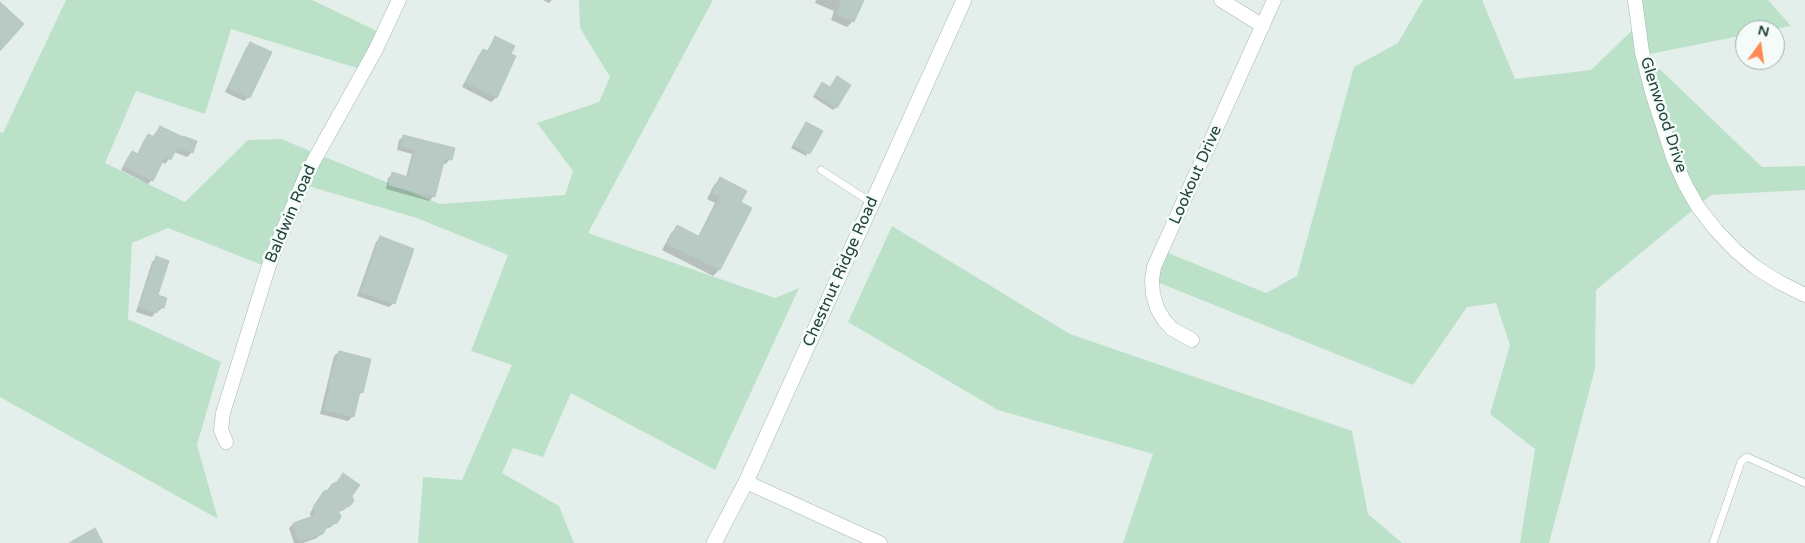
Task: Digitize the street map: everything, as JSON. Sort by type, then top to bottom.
[{"type":"main road","name":"Chestnut Ridge Road","points":[[714,543],[746,482],[964,0]]},
{"type":"street","name":"Baldwin Road","points":[[226,442],[221,430],[223,413],[271,259],[307,173],[374,51],[399,0]]},
{"type":"street","points":[[1221,0],[1263,26]]},
{"type":"street","name":"Lookout Drive","points":[[1192,340],[1172,329],[1157,308],[1153,294],[1152,280],[1154,267],[1274,0]]},
{"type":"street","name":"Glenwood Drive","points":[[1635,0],[1642,52],[1652,92],[1674,160],[1698,207],[1716,230],[1755,267],[1805,295]]},
{"type":"street","points":[[746,482],[880,543]]},
{"type":"lane","points":[[821,170],[872,203]]},
{"type":"lane","points":[[1713,543],[1740,462],[1747,457],[1805,483]]},
{"type":"green space","points":[[66,0],[312,0],[379,32],[360,69],[231,29],[205,114],[136,91],[105,163],[185,202],[248,140],[281,139],[440,204],[565,195],[573,171],[537,123],[599,102],[610,77],[580,28],[579,0],[713,0],[588,233],[775,298],[799,288],[715,470],[571,393],[543,457],[513,448],[502,473],[559,506],[574,543],[418,543],[423,477],[462,480],[512,365],[471,351],[508,255],[417,218],[298,183],[265,266],[168,228],[132,243],[128,319],[221,362],[197,445],[218,519],[0,397],[0,132],[3,133]]},
{"type":"green space","points":[[1423,0],[1482,0],[1515,79],[1591,70],[1640,23],[1641,0],[1768,0],[1791,26],[1785,27],[1785,20],[1735,20],[1735,37],[1645,55],[1762,167],[1805,166],[1805,190],[1711,195],[1596,290],[1595,369],[1549,543],[1520,543],[1535,449],[1490,414],[1510,345],[1496,303],[1467,307],[1413,385],[1157,282],[1161,250],[1266,293],[1297,276],[1354,67],[1398,43]]},
{"type":"green space","points":[[892,226],[1070,334],[1352,431],[1368,514],[1402,543],[1123,543],[1153,454],[998,410],[848,322]]},
{"type":"building","points":[[842,0],[864,0],[854,22],[836,14]]},
{"type":"building","points":[[0,2],[24,24],[0,51]]},
{"type":"building","points":[[495,36],[515,46],[511,54],[516,56],[497,98],[465,82],[483,49],[488,51]]},
{"type":"building","points":[[250,42],[272,52],[250,98],[228,88]]},
{"type":"building","points":[[837,76],[851,85],[837,108],[815,94],[822,82],[830,87]]},
{"type":"building","points":[[806,122],[823,131],[810,154],[793,145]]},
{"type":"building","points":[[160,126],[183,137],[197,141],[193,153],[177,147],[171,160],[165,157],[153,181],[124,166],[132,151],[138,154],[148,134],[154,137]]},
{"type":"building","points":[[403,135],[455,148],[452,160],[445,158],[435,197],[389,185],[392,172],[408,177],[415,150],[401,146]]},
{"type":"building","points":[[720,177],[747,191],[741,202],[752,208],[720,270],[667,244],[677,225],[700,237],[720,197],[712,193]]},
{"type":"building","points":[[380,236],[414,249],[395,304],[361,292]]},
{"type":"building","points":[[156,256],[169,261],[158,295],[167,298],[164,308],[159,306],[157,313],[139,307]]},
{"type":"building","points":[[339,351],[371,359],[363,393],[360,392],[354,417],[324,410],[330,386],[328,386]]},
{"type":"building","points":[[343,473],[360,485],[352,496],[354,501],[350,506],[338,510],[341,517],[337,523],[328,525],[323,534],[299,542],[293,523],[316,515],[313,507],[324,491],[337,482]]},
{"type":"building","points":[[95,528],[103,543],[69,543]]}]
